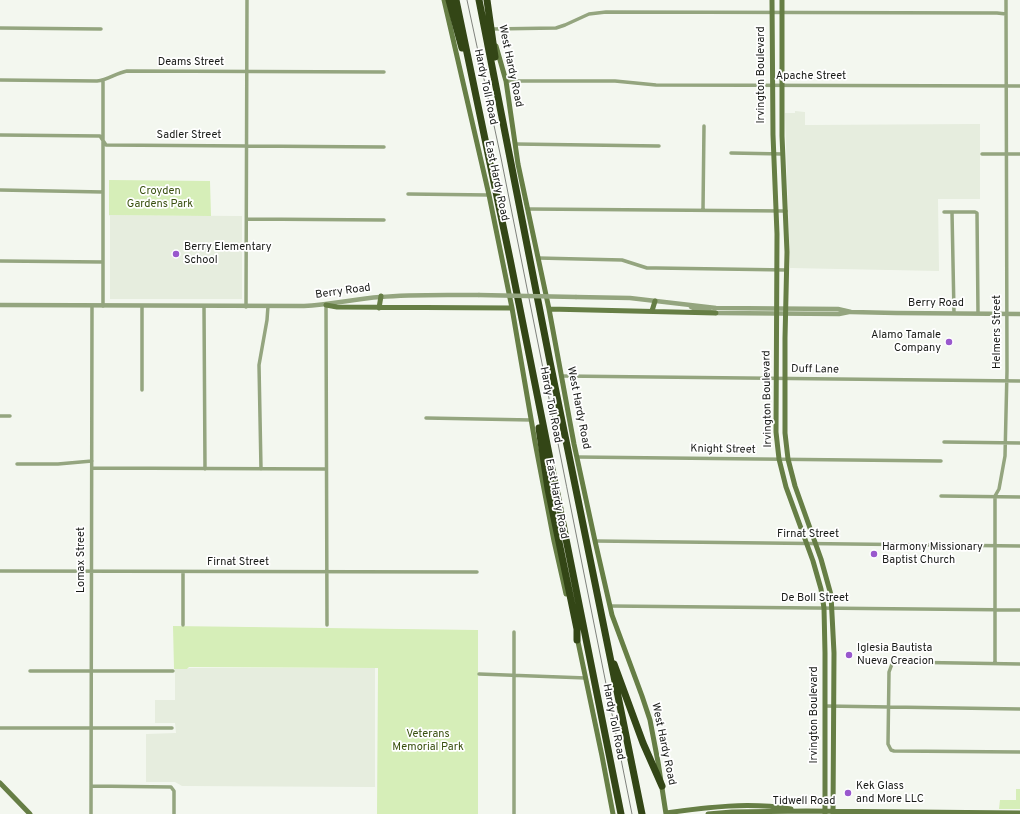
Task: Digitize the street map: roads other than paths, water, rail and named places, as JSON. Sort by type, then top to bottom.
[{"type":"highway","points":[[449,0],[474,85]]},
{"type":"highway","name":"Hardy Toll Road","points":[[456,0],[532,371],[620,814]]},
{"type":"highway","name":"Hardy Toll Road","points":[[479,0],[511,143],[550,362],[642,814]]},
{"type":"highway","points":[[487,0],[511,143]]},
{"type":"highway","points":[[532,371],[544,467],[577,630],[577,640]]},
{"type":"highway","points":[[606,641],[643,743],[662,786]]},
{"type":"main road","name":"East Hardy Road","points":[[444,0],[489,195],[512,308],[554,541],[586,678],[613,814]]},
{"type":"main road","name":"West Hardy Road","points":[[487,0],[492,29],[506,81],[511,143],[528,209],[595,541],[615,625],[642,696],[654,737],[666,814]]},
{"type":"main road","name":"Irvington Boulevard","points":[[772,0],[773,154],[778,270],[776,432],[779,459],[786,487],[807,544],[821,589],[824,608],[825,813]]},
{"type":"main road","name":"Irvington Boulevard","points":[[782,0],[781,86],[787,270],[785,314],[785,433],[788,459],[795,486],[827,577],[832,608],[834,706],[833,813]]},
{"type":"main road","points":[[775,188],[778,194],[785,200]]},
{"type":"main road","points":[[379,308],[381,296]]},
{"type":"main road","points":[[652,311],[655,301]]},
{"type":"main road","points":[[326,305],[337,307],[379,308],[512,308]]},
{"type":"main road","points":[[548,309],[716,313]]},
{"type":"main road","points":[[825,759],[834,759]]},
{"type":"main road","points":[[0,783],[30,814]]},
{"type":"main road","points":[[666,814],[740,805],[777,807],[806,812]]},
{"type":"main road","name":"Tidwell Road","points":[[708,814],[732,812],[1020,813]]},
{"type":"street","points":[[246,307],[247,0]]},
{"type":"street","name":"Helmers Street","points":[[995,663],[996,496],[999,489],[1005,456],[1007,313],[1007,155],[1005,86],[1006,0]]},
{"type":"street","points":[[492,29],[556,28],[589,14],[606,12],[1006,14]]},
{"type":"street","points":[[0,28],[101,29]]},
{"type":"street","name":"Deams Street","points":[[0,80],[103,80],[120,72],[127,71],[384,72]]},
{"type":"street","points":[[103,80],[103,306]]},
{"type":"street","name":"Apache Street","points":[[506,81],[615,82],[656,85],[1020,86]]},
{"type":"street","points":[[703,210],[704,126]]},
{"type":"street","name":"Sadler Street","points":[[0,135],[100,136],[106,145],[384,147]]},
{"type":"street","points":[[511,143],[659,146]]},
{"type":"street","points":[[731,153],[783,154]]},
{"type":"street","points":[[982,154],[1020,154]]},
{"type":"street","points":[[0,190],[103,192]]},
{"type":"street","points":[[408,194],[489,195]]},
{"type":"street","points":[[528,209],[786,211]]},
{"type":"street","points":[[944,212],[975,212],[978,215],[978,313]]},
{"type":"street","points":[[952,212],[954,313]]},
{"type":"street","points":[[247,219],[384,220]]},
{"type":"street","points":[[538,258],[622,260],[647,268],[787,270]]},
{"type":"street","points":[[0,261],[103,262]]},
{"type":"street","name":"Berry Road","points":[[0,305],[246,307],[326,305],[381,296],[424,294],[630,298],[716,308],[838,309],[851,312]]},
{"type":"street","points":[[326,305],[327,625]]},
{"type":"street","name":"Berry Road","points":[[688,305],[698,310],[716,313],[839,314],[851,312],[1020,314]]},
{"type":"street","name":"Lomax Street","points":[[91,814],[90,671],[92,572],[92,306]]},
{"type":"street","points":[[142,306],[142,390]]},
{"type":"street","points":[[204,306],[205,469]]},
{"type":"street","points":[[262,469],[259,365],[268,306]]},
{"type":"street","name":"Duff Lane","points":[[562,376],[1020,382]]},
{"type":"street","points":[[0,416],[10,416]]},
{"type":"street","points":[[426,418],[531,420]]},
{"type":"street","points":[[944,442],[1020,443]]},
{"type":"street","name":"Knight Street","points":[[577,457],[940,461]]},
{"type":"street","points":[[17,464],[58,464],[92,461]]},
{"type":"street","points":[[92,468],[326,469]]},
{"type":"street","points":[[941,496],[1020,497]]},
{"type":"street","name":"Firnat Street","points":[[595,541],[1020,546]]},
{"type":"street","name":"Firnat Street","points":[[0,571],[476,572]]},
{"type":"street","points":[[183,572],[183,625]]},
{"type":"street","name":"De Boll Street","points":[[610,606],[1020,610]]},
{"type":"street","points":[[514,632],[514,814]]},
{"type":"street","points":[[1020,664],[897,662],[892,664],[889,672],[888,744],[891,750],[896,751],[1020,752]]},
{"type":"street","points":[[30,671],[173,671]]},
{"type":"street","points":[[480,674],[586,678]]},
{"type":"street","points":[[825,706],[1020,709]]},
{"type":"street","points":[[0,728],[172,728]]},
{"type":"street","points":[[91,786],[169,786],[173,788],[174,791],[174,814]]},
{"type":"railway","points":[[467,0],[501,158],[632,814]]},
{"type":"place","name":"Berry Elementary School","points":[[176,254]]},
{"type":"place","name":"Alamo Tamale Company","points":[[949,342]]},
{"type":"place","name":"Harmony Missionary Baptist Church","points":[[874,554]]},
{"type":"place","name":"Iglesia Bautista Nueva Creacion","points":[[849,655]]},
{"type":"place","name":"Kek Glass and More LLC","points":[[848,793]]},
{"type":"park label","name":"Croyden Gardens Park","points":[[160,198]]},
{"type":"park label","name":"Veterans Memorial Park","points":[[428,741]]}]
